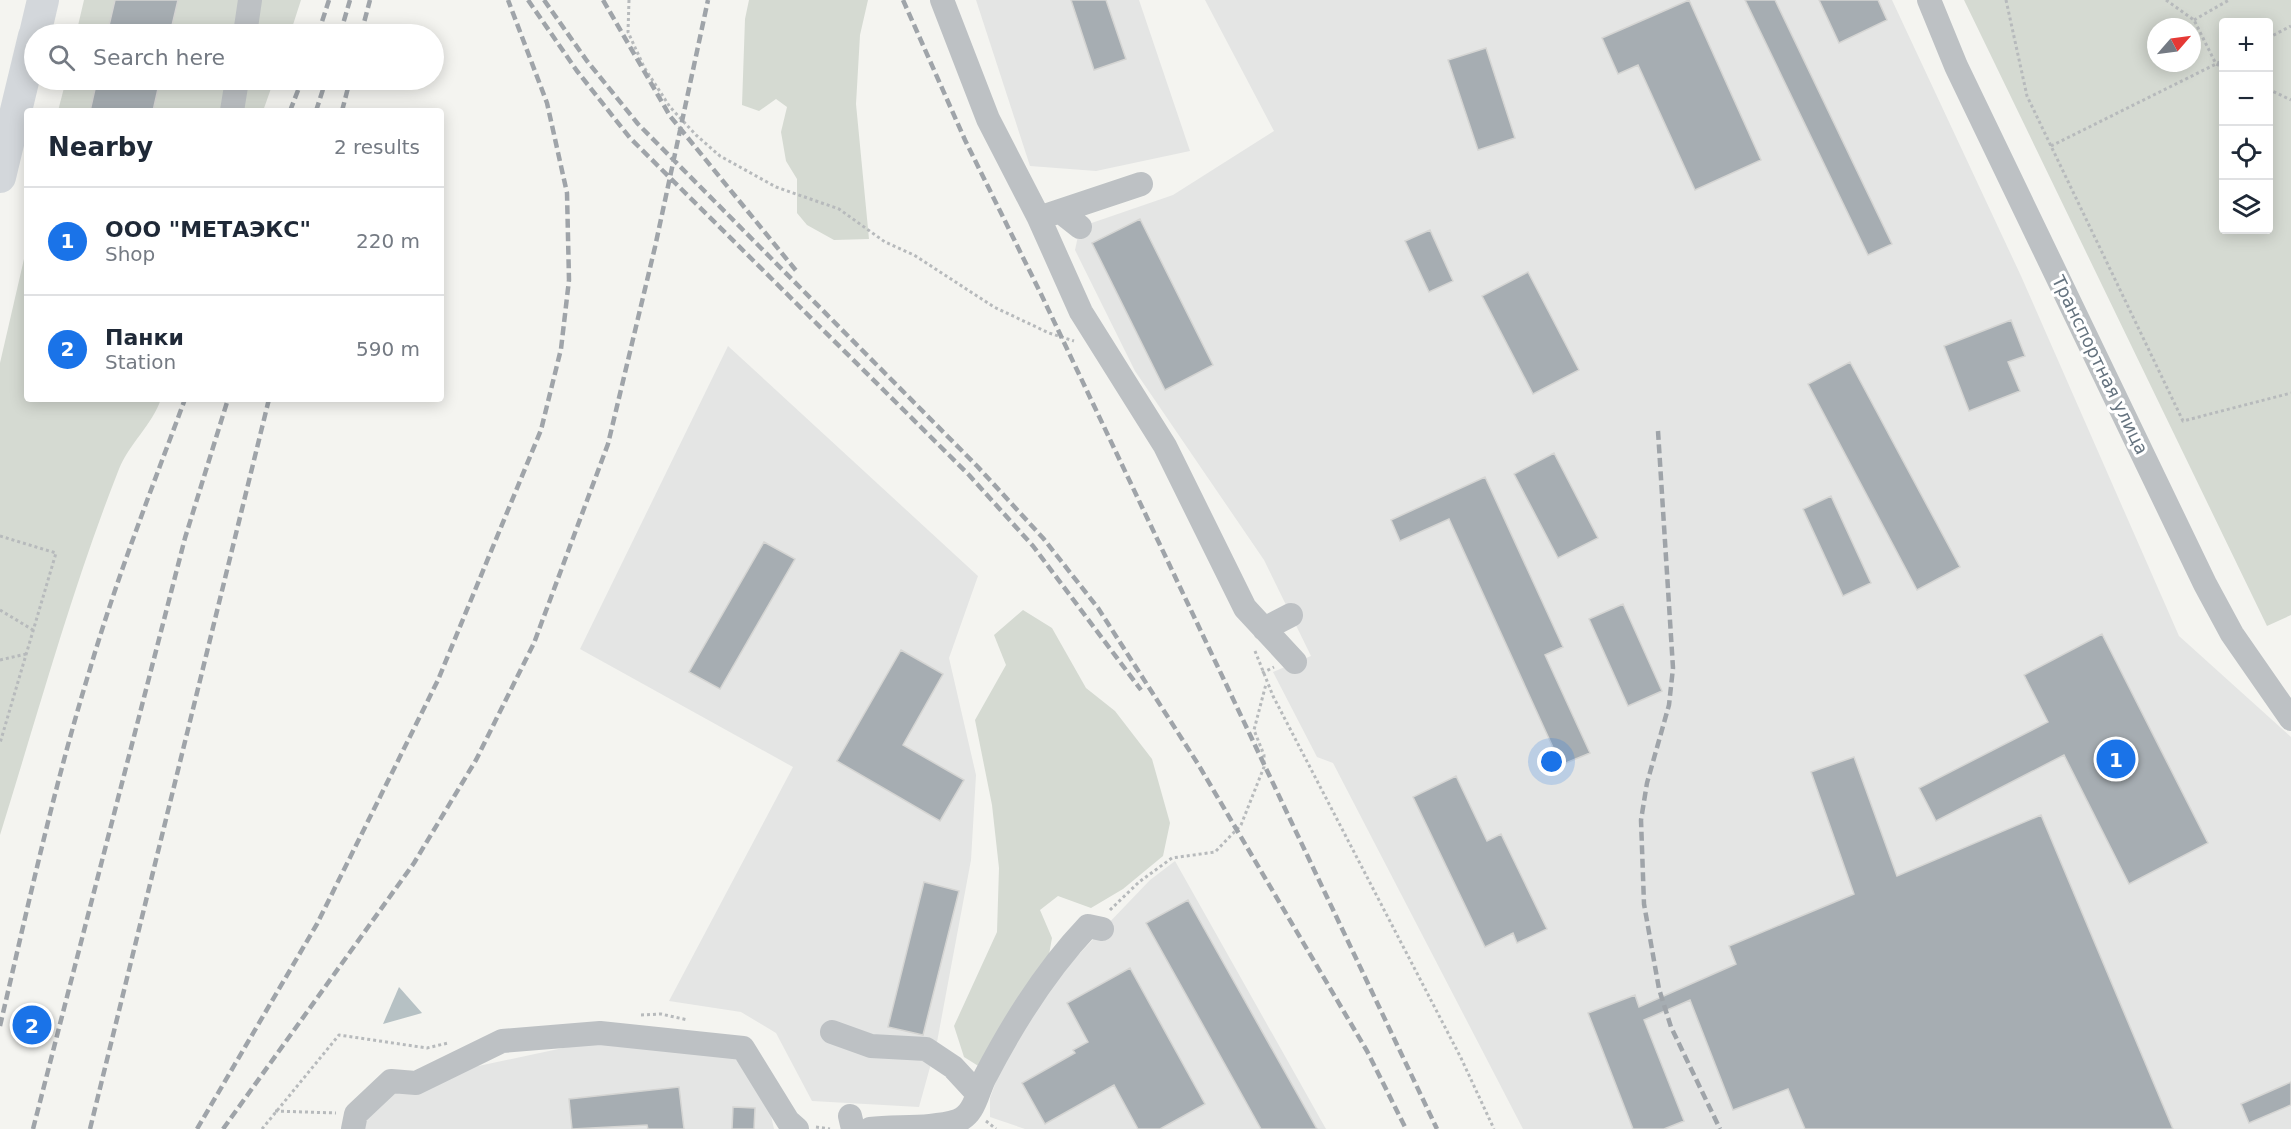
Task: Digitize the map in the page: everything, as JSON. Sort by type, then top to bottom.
[{"type":"main road","points":[[38,24],[43,0]]},
{"type":"main road","points":[[0,177],[24,80]]},
{"type":"street","points":[[246,24],[250,0]]},
{"type":"street","points":[[942,0],[988,119],[1050,215],[1081,312],[1165,446],[1245,608],[1295,662]]},
{"type":"street","name":"Транспортная улица","points":[[1929,0],[1956,66],[2205,584],[2232,634],[2291,719]]},
{"type":"street","points":[[232,108],[235,90]]},
{"type":"street","points":[[1050,215],[1141,184]]},
{"type":"street","points":[[1050,215],[1080,227]]},
{"type":"street","points":[[1264,629],[1291,615]]},
{"type":"street","points":[[870,1129],[958,1121],[973,1110],[977,1093],[1003,1043],[1059,957],[1095,927]]},
{"type":"street","points":[[832,1032],[871,1046],[926,1049],[953,1067],[977,1093]]},
{"type":"street","points":[[354,1121],[391,1081],[416,1083],[502,1041],[600,1033],[743,1048],[789,1121],[797,1129]]},
{"type":"path","points":[[629,0],[628,32],[644,67],[670,106],[696,135],[720,156],[776,186],[838,208],[885,242],[914,255],[994,307],[1049,333],[1081,344],[1098,339]]},
{"type":"path","points":[[2006,0],[2027,96],[2183,421],[2291,393]]},
{"type":"path","points":[[2166,0],[2191,18]]},
{"type":"path","points":[[2198,18],[2229,0]]},
{"type":"path","points":[[2273,35],[2291,26]]},
{"type":"path","points":[[2201,34],[2219,66]]},
{"type":"path","points":[[2050,146],[2219,62]]},
{"type":"path","points":[[2273,91],[2291,100]]},
{"type":"path","points":[[0,536],[56,553],[0,743]]},
{"type":"path","points":[[1245,608],[1248,630],[1267,682],[1461,1058],[1494,1129]]},
{"type":"path","points":[[0,610],[33,630]]},
{"type":"path","points":[[0,660],[26,654]]},
{"type":"path","points":[[1095,927],[1172,858],[1215,852],[1241,825],[1264,767],[1264,755],[1254,730],[1267,682]]},
{"type":"path","points":[[275,1111],[354,1121]]},
{"type":"shaded area","points":[[84,0],[301,0],[293,24],[78,24]]},
{"type":"shaded area","points":[[749,0],[868,0],[860,35],[856,104],[869,239],[834,240],[807,225],[797,213],[797,179],[786,161],[781,132],[787,107],[776,99],[759,111],[742,105],[745,19]]},
{"type":"shaded area","points":[[976,0],[1139,0],[1190,151],[1096,171],[1030,166]]},
{"type":"shaded area","points":[[1205,0],[1892,0],[2021,276],[2179,636],[2291,737],[2291,1129],[1523,1129],[1333,763],[1317,757],[1273,672],[1311,656],[1264,560],[1135,371],[1075,250],[1080,227],[1173,195],[1274,131]]},
{"type":"shaded area","points":[[1964,0],[2291,0],[2291,615],[2267,626]]},
{"type":"shaded area","points":[[63,90],[270,90],[264,108],[59,108]]},
{"type":"shaded area","points":[[24,259],[24,402],[160,402],[123,460],[102,514],[56,651],[0,835],[0,363]]},
{"type":"shaded area","points":[[728,346],[978,576],[949,658],[976,775],[971,860],[937,1042],[919,1107],[812,1101],[776,1033],[741,1012],[669,1001],[793,767],[580,649]]},
{"type":"shaded area","points":[[1023,610],[1052,628],[1086,688],[1115,711],[1152,759],[1170,823],[1163,856],[1123,889],[1091,908],[1058,896],[1040,910],[1052,938],[1048,960],[980,1067],[964,1057],[954,1026],[997,932],[999,868],[992,805],[975,720],[1006,665],[994,635]]},
{"type":"shaded area","points":[[1175,861],[1326,1129],[1025,1129],[990,1117],[990,1098],[1007,1052],[1057,977],[1150,880]]},
{"type":"shaded area","points":[[399,987],[422,1013],[383,1024]]},
{"type":"shaded area","points":[[657,1028],[749,1059],[767,1098],[774,1129],[348,1129],[352,1106],[422,1078]]},
{"type":"building","points":[[115,0],[178,0],[172,24],[109,24]]},
{"type":"building","points":[[1071,0],[1106,0],[1126,59],[1094,70]]},
{"type":"building","points":[[1689,0],[1761,160],[1695,190],[1638,65],[1618,74],[1602,38]]},
{"type":"building","points":[[1745,0],[1775,0],[1892,244],[1868,255]]},
{"type":"building","points":[[1819,0],[1878,0],[1887,20],[1839,43]]},
{"type":"building","points":[[1486,48],[1515,138],[1478,150],[1448,60]]},
{"type":"building","points":[[95,90],[158,90],[154,108],[91,108]]},
{"type":"building","points":[[1140,219],[1213,365],[1165,390],[1092,243]]},
{"type":"building","points":[[1430,230],[1453,281],[1429,292],[1405,241]]},
{"type":"building","points":[[1528,272],[1579,370],[1533,394],[1482,296]]},
{"type":"building","points":[[2011,320],[2025,356],[2008,362],[2020,391],[1969,411],[1944,346]]},
{"type":"building","points":[[1850,362],[1960,567],[1917,590],[1808,384]]},
{"type":"building","points":[[1554,453],[1598,538],[1558,558],[1514,474]]},
{"type":"building","points":[[1485,477],[1563,647],[1545,655],[1590,753],[1561,765],[1449,519],[1400,541],[1391,520]]},
{"type":"building","points":[[1831,496],[1871,583],[1843,596],[1803,509]]},
{"type":"building","points":[[764,542],[795,559],[720,689],[689,672]]},
{"type":"building","points":[[1623,604],[1662,691],[1628,706],[1589,619]]},
{"type":"building","points":[[2102,634],[2208,843],[2129,884],[2064,755],[1936,821],[1919,788],[2048,722],[2024,675]]},
{"type":"building","points":[[901,650],[943,674],[903,745],[964,780],[940,821],[837,761]]},
{"type":"building","points":[[1854,757],[1897,876],[2041,815],[2173,1129],[1805,1129],[1788,1089],[1733,1110],[1690,1000],[1644,1020],[1684,1121],[1664,1129],[1633,1129],[1588,1013],[1635,995],[1639,1007],[1736,964],[1729,946],[1854,894],[1811,772]]},
{"type":"building","points":[[1456,776],[1487,841],[1501,834],[1547,929],[1517,943],[1513,933],[1485,947],[1413,797]]},
{"type":"building","points":[[924,882],[959,891],[923,1035],[888,1027]]},
{"type":"building","points":[[1188,900],[1317,1129],[1261,1129],[1146,923]]},
{"type":"building","points":[[1130,968],[1205,1104],[1160,1129],[1138,1129],[1114,1085],[1045,1124],[1022,1083],[1075,1053],[1073,1050],[1088,1042],[1067,1003]]},
{"type":"building","points":[[2291,1082],[2291,1105],[2249,1123],[2241,1104]]},
{"type":"building","points":[[679,1087],[684,1129],[648,1129],[647,1125],[572,1129],[569,1099]]},
{"type":"building","points":[[733,1107],[755,1108],[754,1129],[732,1129]]},
{"type":"railway","points":[[321,24],[329,0]]},
{"type":"railway","points":[[343,24],[350,0]]},
{"type":"railway","points":[[364,24],[370,0]]},
{"type":"railway","points":[[197,1129],[317,924],[438,680],[541,430],[561,349],[569,280],[567,193],[547,103],[508,0]]},
{"type":"railway","points":[[528,0],[577,71],[630,138],[969,475],[1033,546],[1141,690]]},
{"type":"railway","points":[[544,0],[587,61],[638,124],[977,466],[1043,538],[1098,608],[1198,764],[1367,1051],[1406,1129]]},
{"type":"railway","points":[[603,0],[670,116],[798,273]]},
{"type":"railway","points":[[223,1129],[414,863],[476,760],[534,643],[608,444],[655,247],[708,0]]},
{"type":"railway","points":[[903,0],[965,140],[1041,294],[1437,1129]]},
{"type":"railway","points":[[291,108],[298,90]]},
{"type":"railway","points":[[317,108],[323,90]]},
{"type":"railway","points":[[343,108],[347,90]]},
{"type":"railway","points":[[0,1026],[42,846],[77,713],[123,567],[184,402]]},
{"type":"railway","points":[[33,1129],[185,538],[227,402]]},
{"type":"railway","points":[[90,1129],[268,402]]},
{"type":"railway","points":[[1658,431],[1673,668],[1669,705],[1647,783],[1641,820],[1644,904],[1659,989],[1671,1027],[1720,1129]]},
{"type":"place","name":"ООО \"МЕТАЭКС\"","points":[[2116,759]]},
{"type":"place","name":"Панки","points":[[32,1025]]}]
